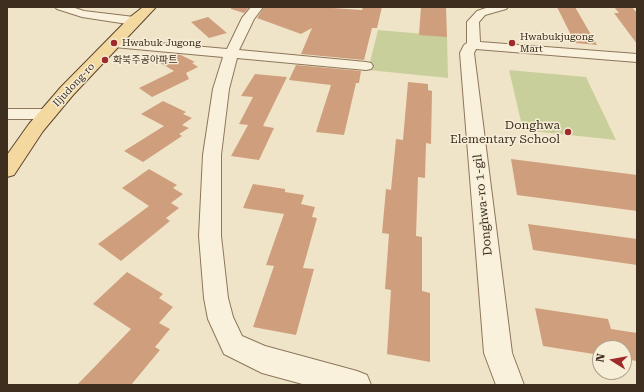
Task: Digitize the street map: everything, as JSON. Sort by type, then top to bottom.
[{"type":"main road","name":"Iljudong-ro","points":[[7,170],[48,114],[68,91],[134,21],[150,7]]},
{"type":"street","points":[[62,7],[82,14],[134,21]]},
{"type":"street","points":[[257,7],[248,18],[231,54],[221,89],[212,155],[210,236],[216,298],[221,319],[233,345],[262,359],[357,385]]},
{"type":"street","points":[[502,7],[482,13],[473,22],[474,45],[637,58]]},
{"type":"street","points":[[114,43],[366,66]]},
{"type":"street","name":"Donghwa-ro 1-gil","points":[[474,45],[469,48],[467,53],[498,352],[510,385]]},
{"type":"street","points":[[7,114],[48,114]]},
{"type":"green space","points":[[378,30],[447,36],[448,78],[368,70]]},
{"type":"green space","points":[[509,70],[586,77],[616,140],[523,130]]},
{"type":"building","points":[[231,7],[249,7],[244,13],[231,9]]},
{"type":"building","points":[[264,7],[318,7],[362,10],[363,7],[382,7],[377,28],[372,28],[364,60],[301,54],[312,28],[301,34],[257,18]]},
{"type":"building","points":[[421,7],[446,7],[447,37],[419,35]]},
{"type":"building","points":[[557,7],[575,7],[597,45],[575,43]]},
{"type":"building","points":[[614,7],[632,7],[637,13],[637,44],[614,13],[619,13]]},
{"type":"building","points":[[208,17],[227,33],[209,38],[191,22]]},
{"type":"building","points":[[174,54],[181,55],[195,62],[192,63],[198,67],[186,73],[189,79],[152,97],[139,88],[174,71],[157,61]]},
{"type":"building","points":[[296,65],[361,71],[359,83],[356,83],[344,135],[316,132],[331,85],[289,80]]},
{"type":"building","points":[[255,74],[287,77],[263,126],[274,128],[259,160],[231,156],[248,125],[239,124],[253,97],[241,96]]},
{"type":"building","points":[[408,82],[428,84],[428,90],[432,91],[431,144],[426,143],[425,178],[418,177],[416,236],[422,237],[422,291],[430,293],[430,362],[387,354],[391,290],[385,289],[389,234],[382,233],[386,189],[391,190],[396,139],[403,140]]},
{"type":"building","points":[[163,101],[186,112],[183,114],[192,118],[182,125],[189,128],[179,134],[182,136],[143,162],[124,151],[164,126],[141,114]]},
{"type":"building","points":[[511,159],[637,175],[637,211],[517,195]]},
{"type":"building","points":[[149,169],[177,185],[173,188],[183,194],[171,203],[179,208],[166,218],[170,221],[121,261],[98,244],[149,206],[122,188]]},
{"type":"building","points":[[253,184],[285,189],[285,192],[304,195],[301,204],[315,207],[312,217],[317,218],[303,268],[314,269],[296,335],[253,327],[274,266],[266,265],[284,214],[243,208]]},
{"type":"building","points":[[528,224],[637,239],[637,265],[533,250]]},
{"type":"building","points":[[127,272],[163,294],[159,298],[173,307],[159,323],[170,329],[155,347],[160,350],[131,385],[77,385],[131,329],[93,304]]},
{"type":"building","points":[[535,308],[608,319],[611,329],[637,333],[637,361],[632,360],[632,340],[592,340],[592,354],[543,346]]},
{"type":"place","name":"Hwabuk Jugong","points":[[114,43]]},
{"type":"place","name":"Hwabukjugong Mart","points":[[512,43]]},
{"type":"place","name":"화북주공아파트","points":[[105,60]]},
{"type":"place","name":"Donghwa Elementary School","points":[[568,132]]}]
